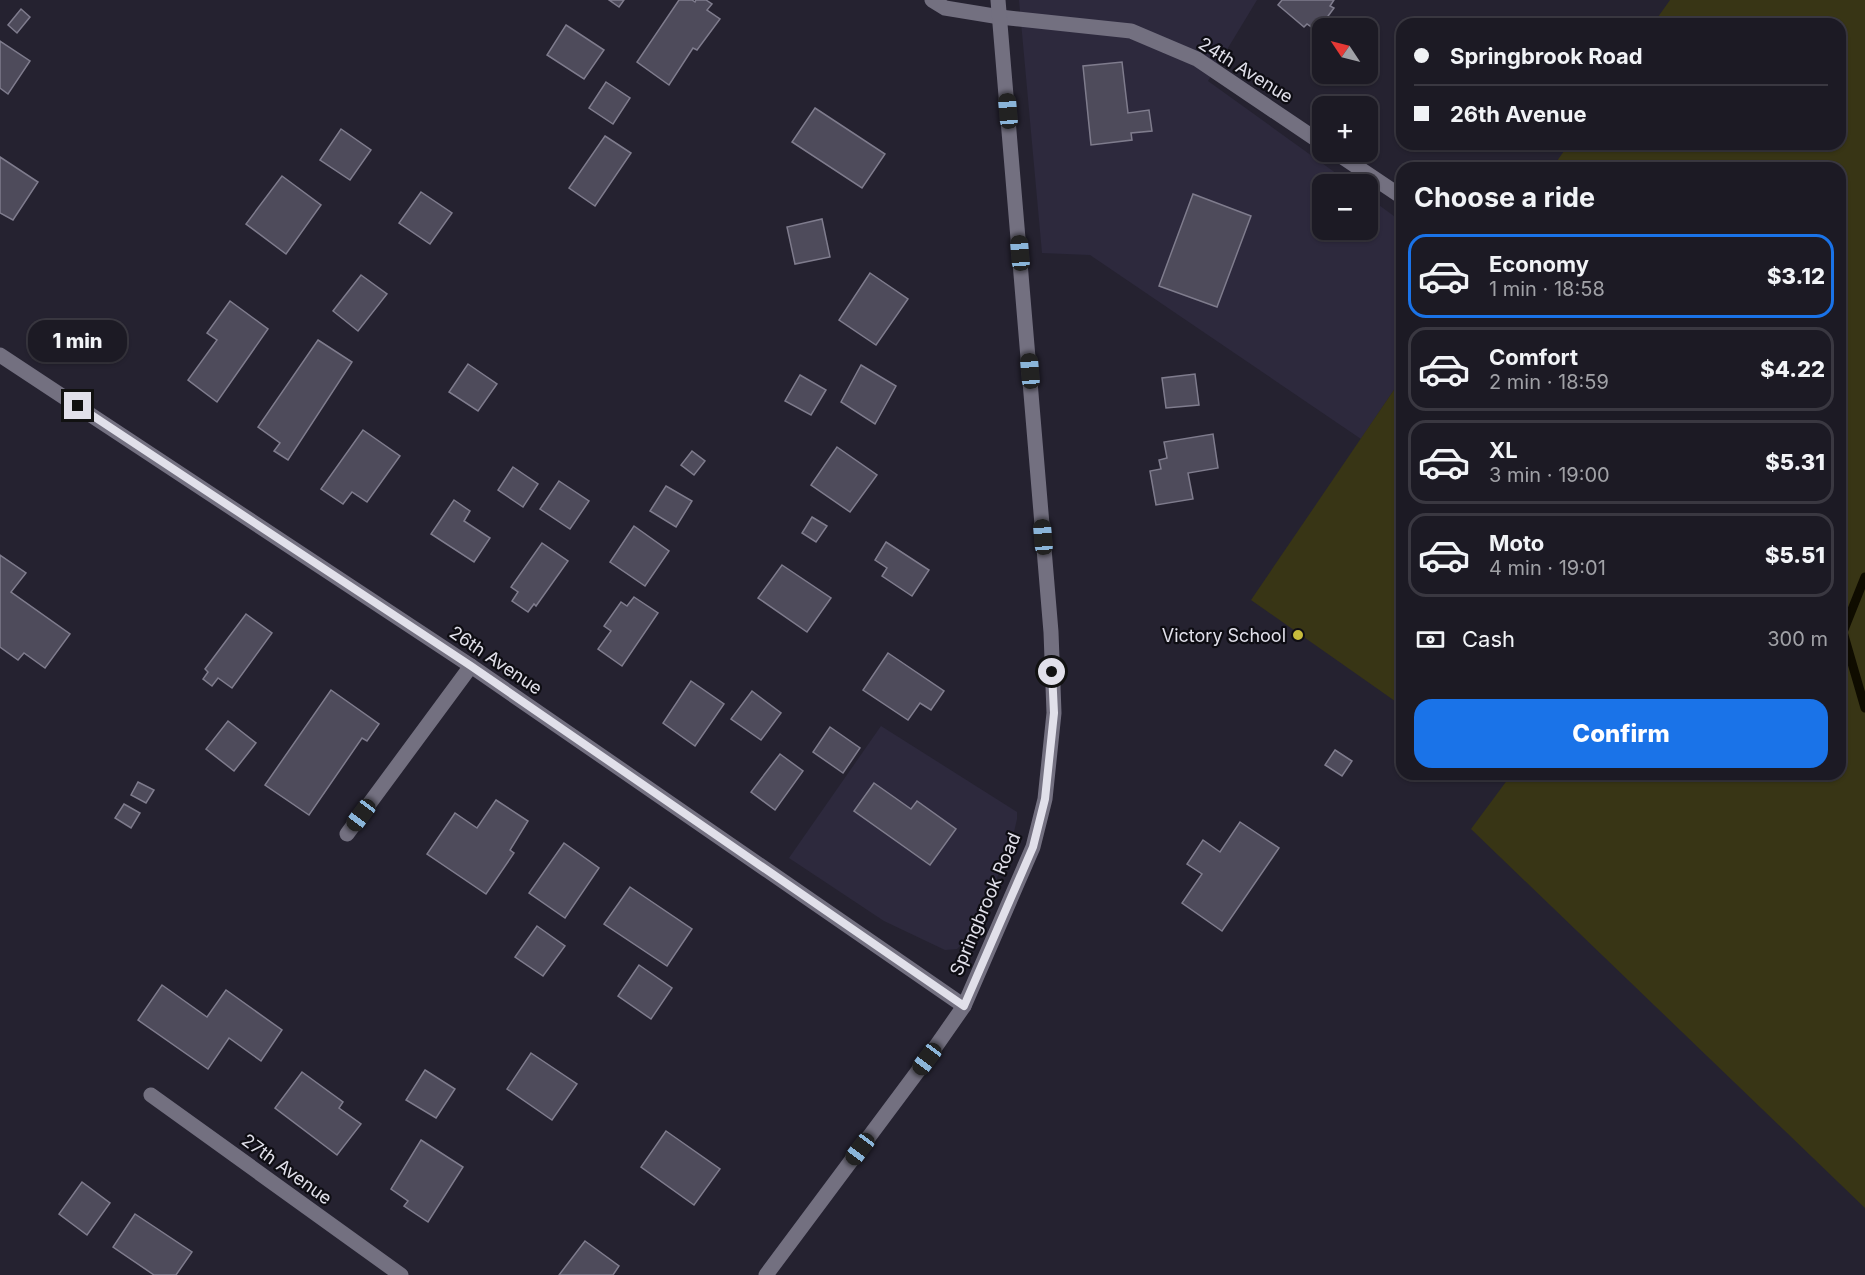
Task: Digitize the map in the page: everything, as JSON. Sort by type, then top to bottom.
[{"type":"street","name":"24th Avenue","points":[[932,0],[945,8],[1000,17],[1131,31],[1197,59],[1312,137]]},
{"type":"street","name":"Springbrook Road","points":[[766,1275],[964,1006],[1033,847],[1045,799],[1054,713],[1050,620],[998,0]]},
{"type":"street","points":[[1350,162],[1396,193]]},
{"type":"street","name":"26th Avenue","points":[[0,355],[471,666],[964,1006]]},
{"type":"street","points":[[347,834],[471,666]]},
{"type":"street","name":"27th Avenue","points":[[151,1095],[401,1275]]},
{"type":"shaded area","points":[[1019,0],[1257,0],[1208,81],[1312,156],[1312,162],[1320,162],[1337,174],[1312,174],[1312,240],[1378,240],[1378,204],[1396,218],[1396,387],[1361,439],[1090,255],[1042,253]]},
{"type":"shaded area","points":[[1670,0],[1865,0],[1865,1208],[1471,829],[1507,780],[1846,780],[1846,162],[1556,162],[1565,150],[1846,150],[1846,18],[1657,18]]},
{"type":"shaded area","points":[[1396,387],[1396,702],[1251,600]]},
{"type":"shaded area","points":[[881,726],[1017,812],[1011,845],[974,932],[957,949],[945,950],[884,921],[789,858]]},
{"type":"building","points":[[609,0],[624,0],[619,7]]},
{"type":"building","points":[[679,0],[695,2],[706,0],[712,4],[707,10],[720,19],[697,50],[693,48],[669,85],[637,62]]},
{"type":"building","points":[[1282,0],[1334,0],[1330,6],[1334,8],[1327,18],[1312,18],[1312,28],[1307,24],[1304,27],[1278,5]]},
{"type":"building","points":[[21,9],[30,17],[17,33],[8,25]]},
{"type":"building","points":[[566,25],[604,50],[584,79],[547,55]]},
{"type":"building","points":[[0,41],[30,61],[8,94],[0,88]]},
{"type":"building","points":[[1122,62],[1128,113],[1149,110],[1152,131],[1131,133],[1132,140],[1091,145],[1083,66]]},
{"type":"building","points":[[606,82],[630,98],[613,124],[589,108]]},
{"type":"building","points":[[815,108],[885,154],[862,188],[792,142]]},
{"type":"building","points":[[341,129],[371,150],[350,180],[320,160]]},
{"type":"building","points":[[605,136],[631,153],[595,206],[569,188]]},
{"type":"building","points":[[0,157],[38,182],[13,220],[0,213]]},
{"type":"building","points":[[282,176],[321,205],[286,254],[246,224]]},
{"type":"building","points":[[421,192],[452,213],[430,244],[399,223]]},
{"type":"building","points":[[1193,194],[1251,216],[1217,307],[1159,286]]},
{"type":"building","points":[[822,219],[830,257],[795,264],[787,227]]},
{"type":"building","points":[[870,273],[908,299],[876,345],[839,320]]},
{"type":"building","points":[[361,275],[387,294],[358,331],[333,311]]},
{"type":"building","points":[[230,301],[268,329],[217,402],[188,380],[217,340],[207,333]]},
{"type":"building","points":[[318,340],[352,362],[288,460],[274,451],[280,443],[258,427]]},
{"type":"building","points":[[468,364],[497,384],[478,411],[449,392]]},
{"type":"building","points":[[861,365],[896,386],[875,424],[841,402]]},
{"type":"building","points":[[1195,374],[1199,405],[1166,408],[1162,378]]},
{"type":"building","points":[[800,375],[826,390],[811,415],[785,401]]},
{"type":"building","points":[[363,430],[400,456],[367,502],[352,492],[343,504],[321,489]]},
{"type":"building","points":[[1213,434],[1218,468],[1188,473],[1193,499],[1156,505],[1150,471],[1161,469],[1159,460],[1167,458],[1164,442]]},
{"type":"building","points":[[837,447],[877,475],[850,512],[811,485]]},
{"type":"building","points":[[692,451],[705,461],[694,475],[681,465]]},
{"type":"building","points":[[513,467],[538,484],[523,507],[498,490]]},
{"type":"building","points":[[559,481],[589,501],[570,529],[540,509]]},
{"type":"building","points":[[666,486],[692,501],[676,527],[650,511]]},
{"type":"building","points":[[454,500],[470,511],[464,521],[490,538],[474,562],[431,534]]},
{"type":"building","points":[[812,517],[827,526],[816,542],[802,533]]},
{"type":"building","points":[[634,526],[669,551],[645,586],[610,562]]},
{"type":"building","points":[[886,542],[929,570],[912,596],[882,576],[887,568],[875,560]]},
{"type":"building","points":[[542,543],[568,561],[536,606],[534,604],[528,612],[512,601],[518,592],[511,587]]},
{"type":"building","points":[[0,555],[26,573],[11,592],[70,634],[45,668],[24,653],[18,660],[0,647]]},
{"type":"building","points":[[782,565],[831,598],[807,632],[758,598]]},
{"type":"building","points":[[634,597],[658,613],[622,666],[598,649],[611,631],[604,626],[621,602],[627,606]]},
{"type":"building","points":[[246,614],[272,633],[232,688],[218,678],[212,686],[203,679],[208,672],[205,669]]},
{"type":"building","points":[[888,653],[944,691],[931,710],[920,703],[908,720],[863,690]]},
{"type":"building","points":[[691,681],[724,704],[695,746],[663,723]]},
{"type":"building","points":[[331,690],[379,724],[367,741],[362,738],[309,815],[265,785]]},
{"type":"building","points":[[752,691],[781,713],[761,740],[731,719]]},
{"type":"building","points":[[228,721],[256,743],[234,771],[206,749]]},
{"type":"building","points":[[830,727],[860,748],[843,773],[813,752]]},
{"type":"building","points":[[1335,750],[1352,761],[1342,776],[1325,765]]},
{"type":"building","points":[[780,754],[803,771],[775,810],[751,792]]},
{"type":"building","points":[[138,782],[154,790],[146,803],[131,795]]},
{"type":"building","points":[[874,783],[911,809],[917,801],[956,829],[930,865],[854,811]]},
{"type":"building","points":[[496,800],[528,821],[510,850],[514,853],[486,894],[427,854],[455,813],[477,828]]},
{"type":"building","points":[[124,804],[140,813],[131,828],[115,818]]},
{"type":"building","points":[[1240,822],[1279,848],[1222,931],[1182,903],[1202,874],[1187,864],[1203,840],[1220,852]]},
{"type":"building","points":[[564,843],[599,868],[565,918],[529,893]]},
{"type":"building","points":[[630,887],[692,929],[667,966],[604,924]]},
{"type":"building","points":[[537,926],[565,946],[543,976],[515,957]]},
{"type":"building","points":[[639,965],[672,988],[651,1019],[618,996]]},
{"type":"building","points":[[162,985],[207,1017],[226,990],[282,1030],[261,1061],[229,1038],[208,1069],[138,1020]]},
{"type":"building","points":[[531,1053],[577,1084],[552,1120],[507,1089]]},
{"type":"building","points":[[425,1070],[455,1089],[436,1118],[406,1100]]},
{"type":"building","points":[[302,1072],[343,1102],[339,1108],[361,1124],[337,1155],[275,1108]]},
{"type":"building","points":[[666,1131],[720,1169],[694,1205],[641,1167]]},
{"type":"building","points":[[421,1140],[463,1167],[428,1222],[404,1206],[408,1201],[391,1189]]},
{"type":"building","points":[[82,1182],[110,1203],[87,1235],[59,1214]]},
{"type":"building","points":[[135,1214],[192,1252],[176,1275],[154,1275],[113,1247]]},
{"type":"building","points":[[585,1241],[619,1266],[613,1275],[559,1275]]},
{"type":"waterway","points":[[1846,624],[1865,577]]},
{"type":"waterway","points":[[1846,642],[1865,708]]},
{"type":"place","name":"Victory School","points":[[1298,635]]},
{"type":"route","points":[[78,406],[471,666],[964,1006],[1033,847],[1045,799],[1054,713],[1052,672]]}]
